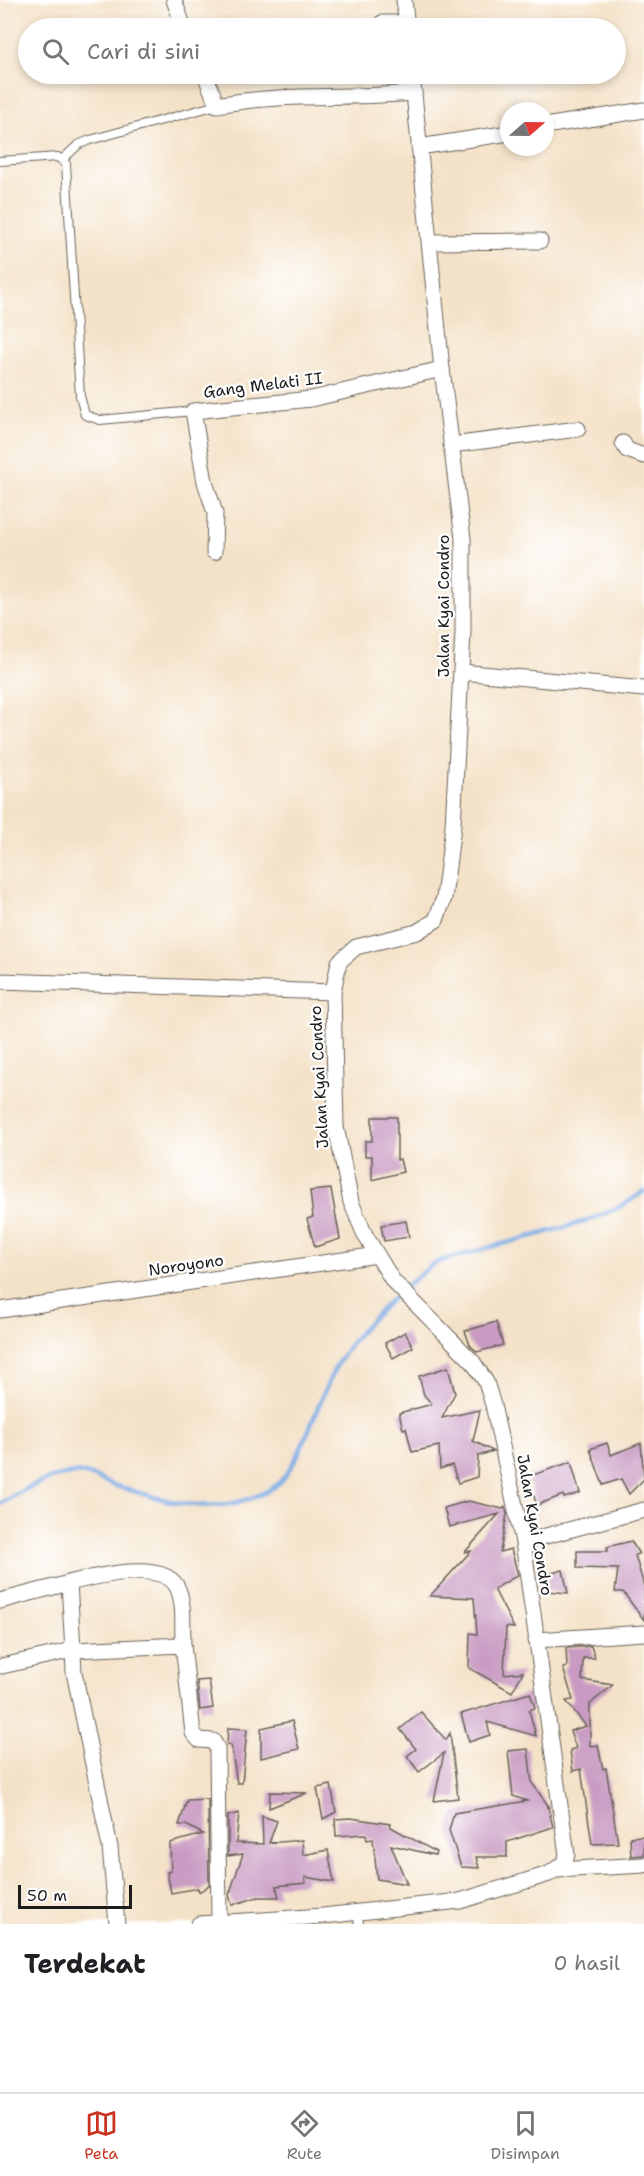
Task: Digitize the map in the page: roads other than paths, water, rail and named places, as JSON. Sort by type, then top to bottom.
[{"type":"street","points":[[174,0],[180,18]]},
{"type":"street","points":[[404,0],[406,18]]},
{"type":"street","points":[[208,84],[217,105],[281,96],[362,98],[414,93]]},
{"type":"street","name":"Jalan Kyai Condro","points":[[413,84],[442,369],[463,539],[461,672],[453,826],[444,898],[439,915],[424,930],[407,936],[370,942],[350,951],[339,962],[333,992],[336,1126],[341,1161],[351,1202],[377,1255],[393,1281],[454,1341],[486,1382],[501,1438],[523,1542],[567,1855],[564,1863],[557,1870]]},
{"type":"street","points":[[554,125],[644,110]]},
{"type":"street","points":[[419,147],[500,134]]},
{"type":"street","points":[[430,242],[540,241]]},
{"type":"street","name":"Gang Melati II","points":[[214,552],[214,513],[205,482],[193,411],[311,399],[442,369]]},
{"type":"street","points":[[451,445],[578,429]]},
{"type":"street","points":[[623,443],[627,450],[644,456]]},
{"type":"street","points":[[461,672],[644,689]]},
{"type":"street","points":[[0,981],[333,992]]},
{"type":"street","name":"Noroyono","points":[[0,1310],[377,1255]]},
{"type":"street","points":[[523,1542],[644,1510]]},
{"type":"street","points":[[0,1602],[69,1583],[124,1572],[161,1575],[170,1579],[181,1596],[183,1645],[193,1733],[199,1740],[213,1741],[217,1748],[219,1922]]},
{"type":"street","points":[[69,1583],[74,1672],[111,1856],[117,1924]]},
{"type":"street","points":[[536,1640],[644,1633]]},
{"type":"street","points":[[2,1666],[73,1650],[183,1645]]},
{"type":"street","points":[[199,1924],[358,1918],[460,1902],[557,1870],[644,1865]]},
{"type":"lane","points":[[63,159],[78,145],[90,140],[217,105]]},
{"type":"lane","points":[[0,161],[58,157],[63,159],[68,171],[81,407],[85,415],[100,420],[193,411]]},
{"type":"waterway","points":[[0,1504],[47,1480],[79,1473],[88,1474],[113,1485],[153,1497],[192,1505],[231,1504],[271,1489],[291,1467],[331,1377],[346,1350],[378,1312],[428,1268],[437,1262],[584,1222],[626,1203],[644,1191]]}]
